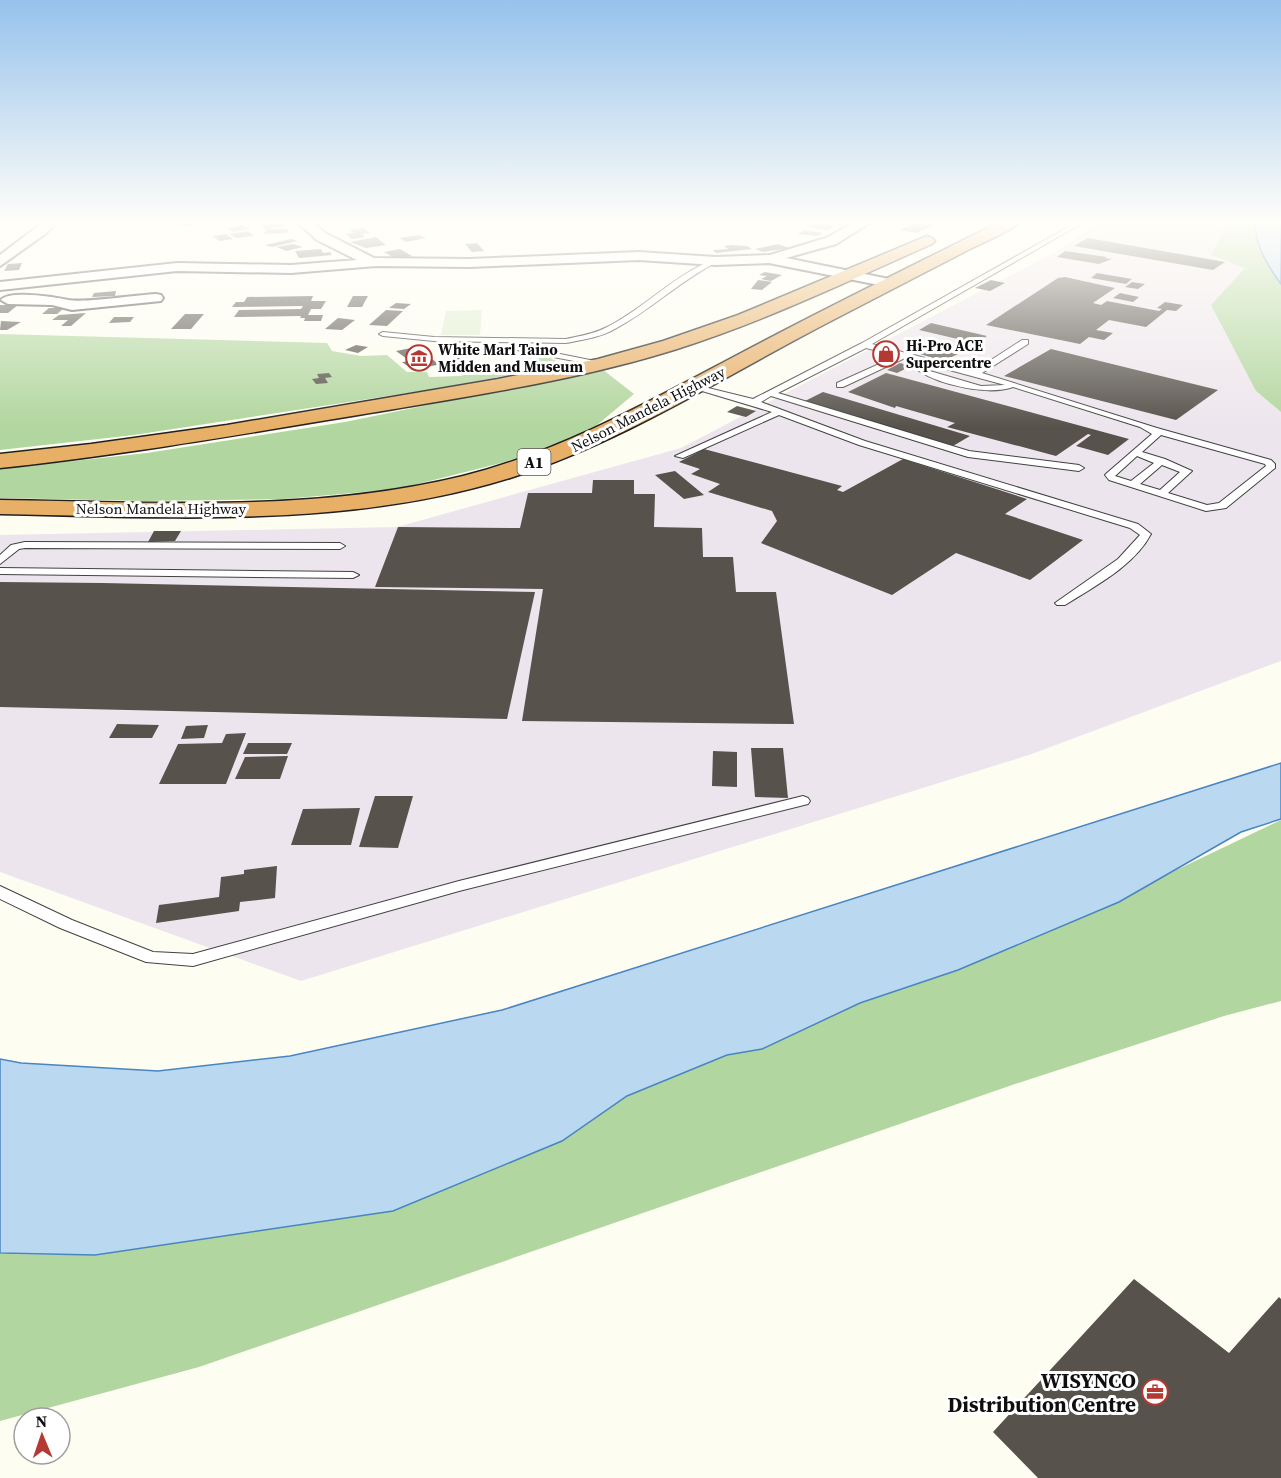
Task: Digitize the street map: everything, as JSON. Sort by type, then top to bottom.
[{"type":"highway","points":[[0,461],[59,456],[252,427],[435,396],[631,357],[715,330],[820,289]]},
{"type":"highway","name":"Nelson Mandela Highway","points":[[0,507],[211,509],[306,507],[419,493],[466,482],[559,454],[605,434],[883,289]]},
{"type":"street","points":[[0,300],[52,301],[72,305],[156,298]]},
{"type":"lane","points":[[382,334],[483,341],[578,339],[610,328],[666,289]]},
{"type":"lane","points":[[754,402],[865,345],[963,289]]},
{"type":"lane","points":[[483,341],[600,363]]},
{"type":"lane","points":[[555,341],[564,355]]},
{"type":"lane","points":[[976,373],[1025,342]]},
{"type":"lane","points":[[865,345],[1014,384],[1117,415],[1154,430],[1268,462],[1272,466],[1222,506],[1206,508],[1117,481],[1110,475],[1157,434],[1154,430]]},
{"type":"lane","points":[[840,385],[905,354]]},
{"type":"lane","points":[[923,371],[992,390],[1006,389],[1014,384]]},
{"type":"lane","points":[[695,386],[754,402],[862,443],[1134,526],[1146,534],[1144,540],[1127,556],[1061,603]]},
{"type":"lane","points":[[772,394],[968,454],[1079,468]]},
{"type":"lane","points":[[680,456],[778,412]]},
{"type":"lane","points":[[1136,453],[1187,471],[1161,494]]},
{"type":"lane","points":[[1132,485],[1162,461]]},
{"type":"lane","points":[[0,561],[15,547],[25,545],[340,546]]},
{"type":"lane","points":[[0,571],[353,575]]},
{"type":"lane","points":[[0,892],[66,924],[152,958],[193,960],[459,885],[803,801]]},
{"type":"shaded area","points":[[985,289],[1247,289],[1256,391],[1281,412],[1281,661],[1029,755],[301,981],[0,872],[0,535],[397,527],[681,448]]},
{"type":"green space","points":[[1226,289],[1281,289],[1281,412],[1256,391],[1211,305]]},
{"type":"green space","points":[[482,310],[480,335],[441,335],[446,311]]},
{"type":"green space","points":[[0,334],[327,343],[332,351],[361,356],[387,355],[407,372],[427,372],[429,377],[460,376],[505,365],[526,356],[546,356],[564,365],[434,389],[134,435],[0,450]]},
{"type":"green space","points":[[602,369],[634,394],[590,431],[505,462],[398,489],[284,499],[145,501],[0,498],[0,469],[147,453],[345,422]]},
{"type":"green space","points":[[1281,820],[1281,1001],[1224,1016],[1015,1084],[199,1367],[55,1406],[12,1406],[12,1418],[0,1421],[0,1254],[95,1255],[562,1141],[627,1096],[727,1055],[762,1049],[860,1003],[958,970],[1030,940]]},
{"type":"water","points":[[1281,763],[1281,819],[1241,832],[1119,902],[958,970],[860,1003],[762,1049],[727,1055],[627,1096],[562,1141],[393,1211],[95,1255],[0,1253],[0,1059],[21,1063],[158,1071],[290,1056],[502,1010]]},
{"type":"building","points":[[1041,289],[1114,289],[1093,303],[1101,305],[1107,301],[1159,311],[1162,309],[1157,308],[1165,302],[1183,305],[1176,311],[1167,310],[1146,327],[1109,320],[1096,330],[1113,333],[1104,340],[1089,337],[1080,344],[986,325]]},
{"type":"building","points":[[116,291],[115,296],[92,297],[94,293]]},
{"type":"building","points":[[1120,293],[1139,297],[1133,302],[1113,298]]},
{"type":"building","points":[[313,296],[311,301],[326,301],[321,309],[311,309],[308,315],[323,315],[321,321],[304,321],[305,318],[300,318],[301,316],[234,317],[239,310],[301,309],[303,306],[232,307],[236,302],[244,302],[247,297]]},
{"type":"building","points":[[353,296],[368,296],[362,307],[347,307]]},
{"type":"building","points":[[396,303],[411,304],[404,309],[389,308]]},
{"type":"building","points":[[0,305],[18,305],[8,313],[0,313]]},
{"type":"building","points":[[49,308],[64,308],[57,314],[42,314]]},
{"type":"building","points":[[386,310],[403,311],[387,326],[369,325]]},
{"type":"building","points":[[86,313],[71,326],[61,326],[68,320],[52,320],[59,315]]},
{"type":"building","points":[[185,314],[204,314],[191,329],[171,329]]},
{"type":"building","points":[[114,317],[134,317],[130,322],[109,323]]},
{"type":"building","points":[[338,318],[355,320],[342,330],[325,329]]},
{"type":"building","points":[[1,321],[21,322],[7,330],[0,330]]},
{"type":"building","points":[[931,323],[987,336],[975,343],[919,330]]},
{"type":"building","points":[[356,345],[368,347],[358,353],[345,350]]},
{"type":"building","name":"White Marl Taino Midden and Museum","points":[[416,347],[436,362],[461,357],[464,359],[413,370],[402,362],[410,361],[396,351]]},
{"type":"building","points":[[935,348],[958,354],[943,361],[920,354]]},
{"type":"building","points":[[1051,349],[1218,390],[1176,420],[1004,376]]},
{"type":"building","points":[[452,362],[466,363],[471,366],[460,371],[446,369],[445,366]]},
{"type":"building","points":[[900,363],[911,366],[897,373],[887,370]]},
{"type":"building","points":[[329,373],[332,377],[325,378],[328,383],[316,384],[312,379],[319,378],[317,374]]},
{"type":"building","points":[[886,373],[1129,439],[1108,455],[1076,446],[1091,435],[1088,434],[1056,456],[947,427],[955,423],[896,406],[895,408],[848,392]]},
{"type":"building","points":[[823,392],[970,436],[953,446],[805,401]]},
{"type":"building","points":[[737,406],[756,411],[746,417],[727,412]]},
{"type":"building","points":[[704,449],[842,486],[837,490],[843,492],[903,459],[1027,499],[1005,514],[1083,540],[1030,580],[956,553],[892,595],[761,543],[777,521],[772,511],[708,492],[720,484],[691,474],[700,469],[679,462]]},
{"type":"building","points":[[675,471],[704,495],[684,499],[655,475]]},
{"type":"building","points":[[593,480],[634,480],[634,494],[655,494],[654,527],[702,528],[703,557],[733,557],[736,592],[776,592],[794,724],[522,721],[543,589],[375,587],[398,527],[520,528],[528,493],[592,493]]},
{"type":"building","points":[[154,531],[181,531],[175,541],[148,542]]},
{"type":"building","points":[[0,582],[535,592],[507,719],[0,707]]},
{"type":"building","points":[[117,724],[159,725],[152,738],[109,738]]},
{"type":"building","points":[[208,725],[204,738],[181,739],[186,726]]},
{"type":"building","points":[[246,733],[226,784],[159,784],[178,744],[222,743],[226,734]]},
{"type":"building","points":[[248,743],[292,743],[287,754],[243,754]]},
{"type":"building","points":[[751,748],[783,748],[788,798],[755,797]]},
{"type":"building","points":[[713,751],[737,752],[737,787],[712,786]]},
{"type":"building","points":[[288,756],[280,779],[235,779],[245,757]]},
{"type":"building","points":[[375,796],[413,796],[398,848],[359,847]]},
{"type":"building","points":[[360,808],[351,845],[291,845],[303,809]]},
{"type":"building","points":[[277,866],[275,898],[240,902],[239,911],[156,923],[159,905],[219,897],[221,877],[244,874],[244,870]]},
{"type":"building","name":"WISYNCO Distribution Centre","points":[[1134,1279],[1229,1353],[1279,1297],[1281,1299],[1281,1478],[1038,1478],[993,1432]]},
{"type":"place","name":"Hi-Pro ACE Supercentre","points":[[886,354]]},
{"type":"place","name":"White Marl Taino Midden and Museum","points":[[419,358]]},
{"type":"place","name":"WISYNCO Distribution Centre","points":[[1155,1392]]}]
